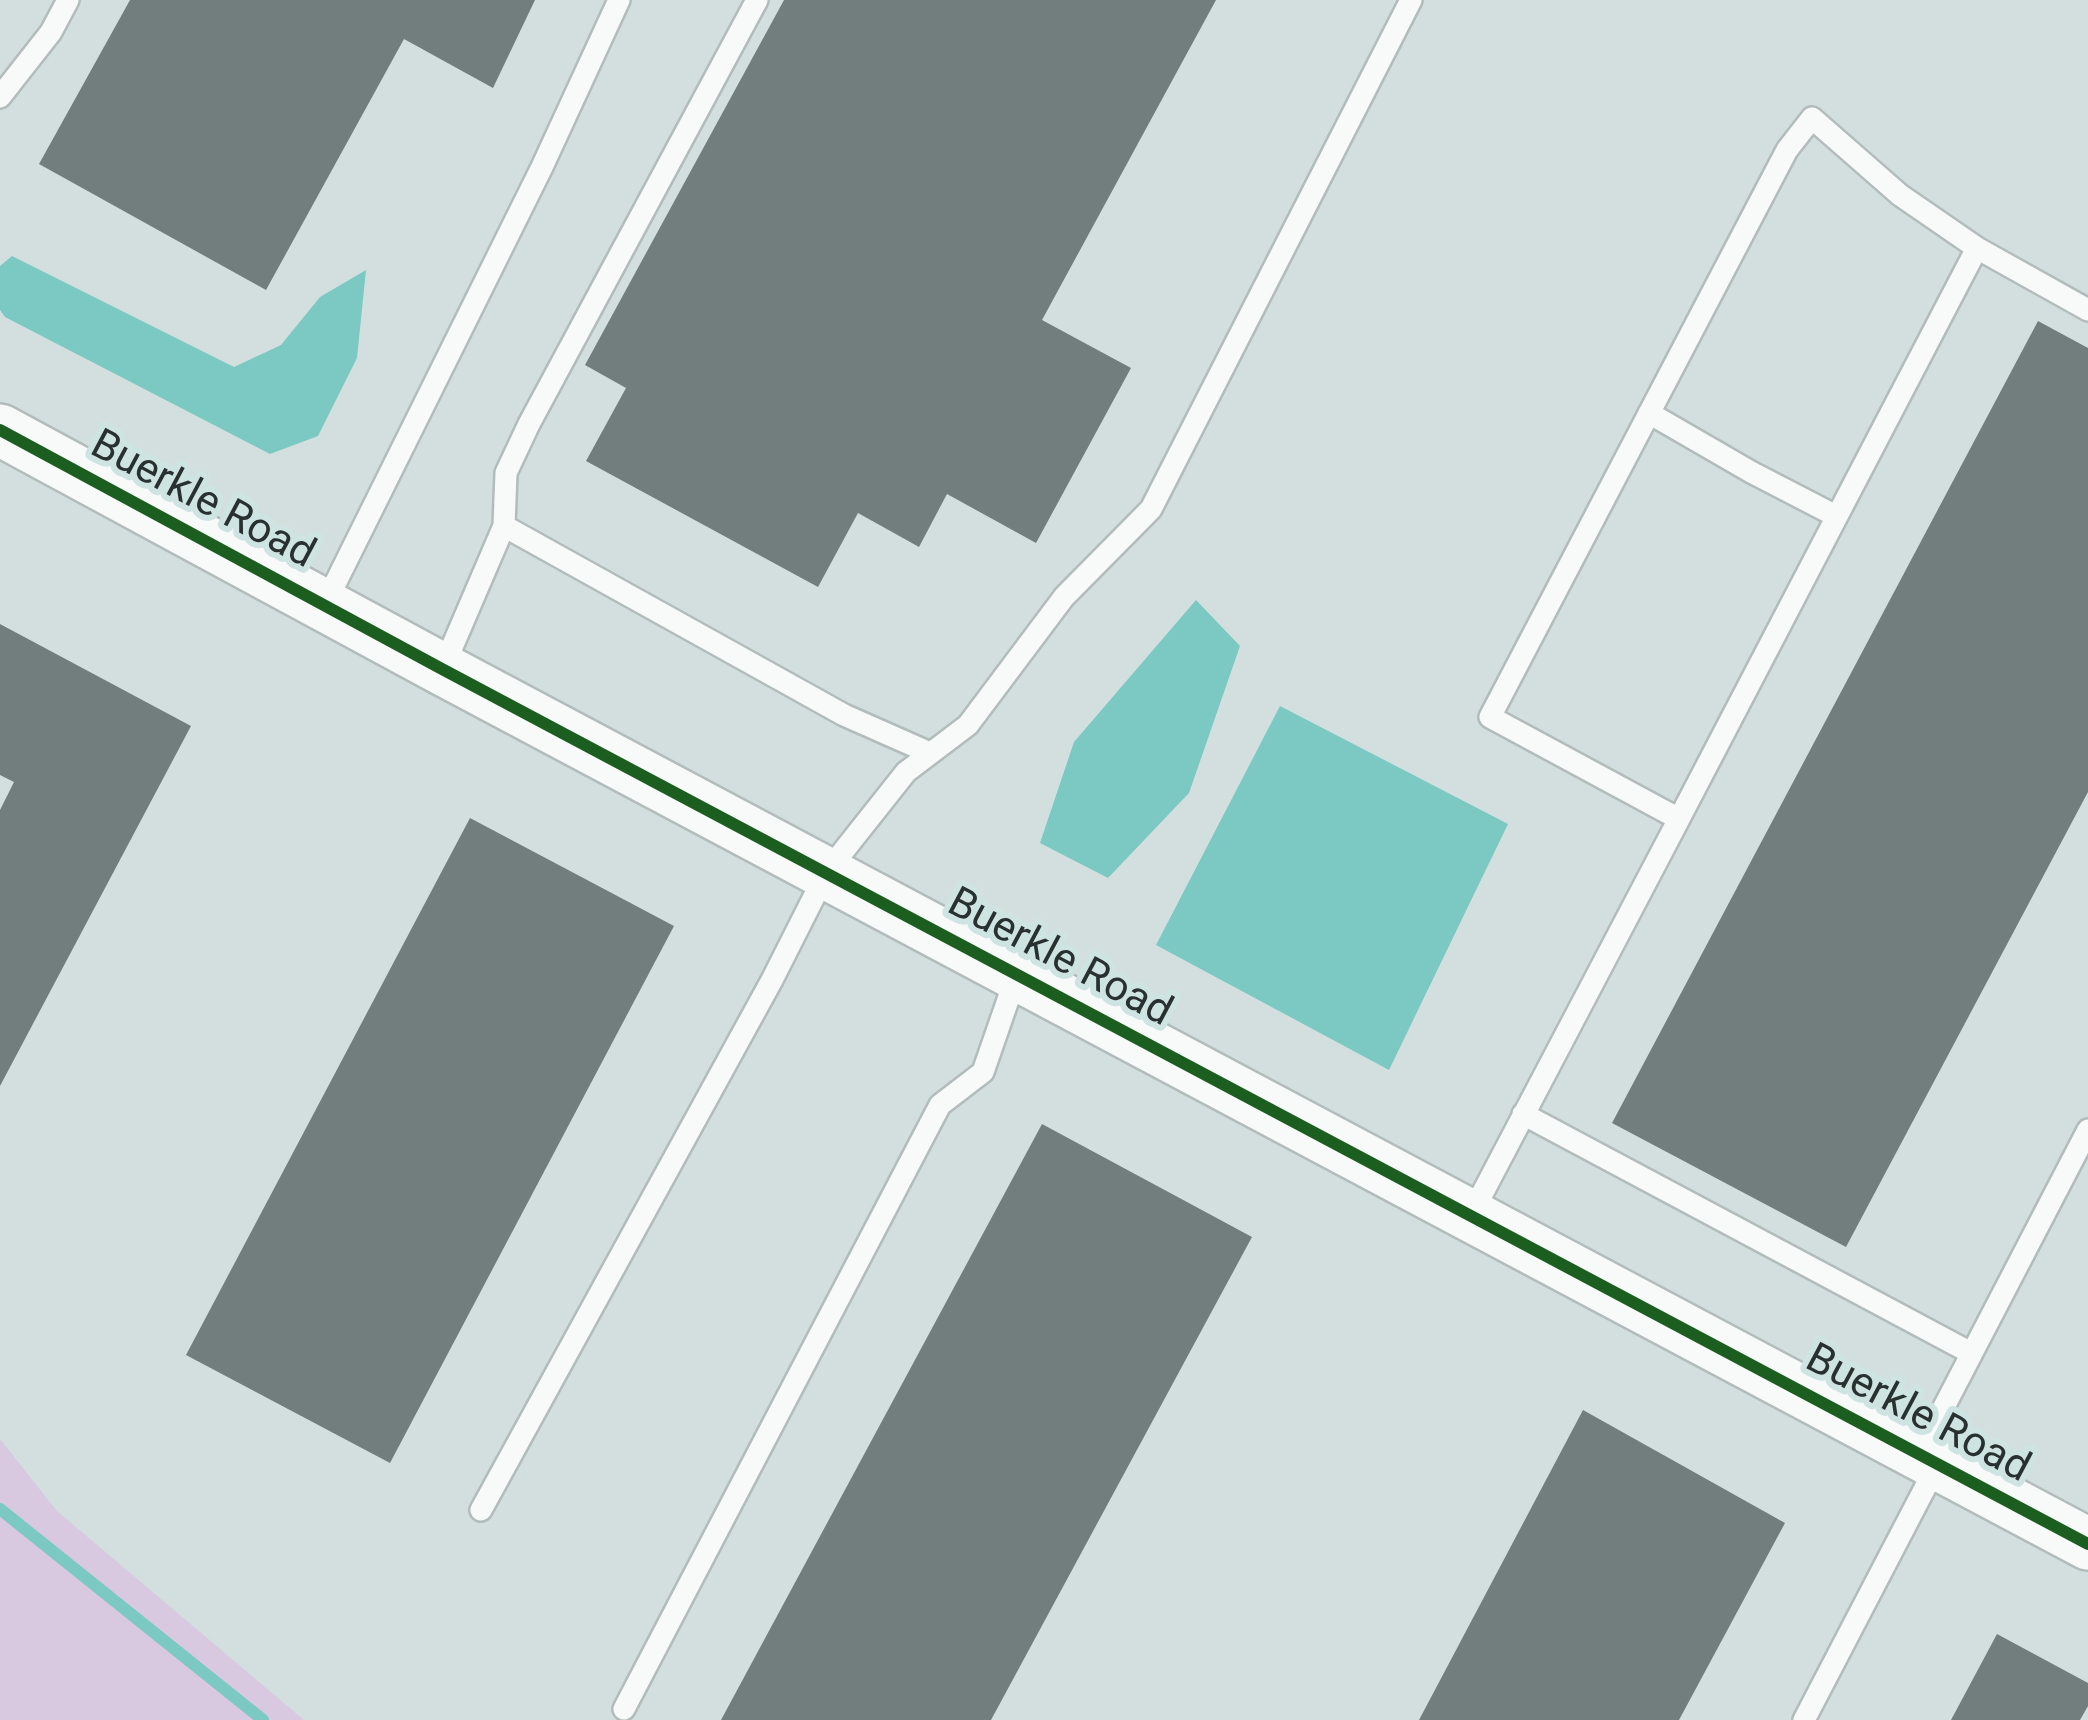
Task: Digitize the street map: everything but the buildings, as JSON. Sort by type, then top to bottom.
[{"type":"street","name":"Buerkle Road","points":[[0,430],[2088,1544]]},
{"type":"lane","points":[[0,97],[51,32],[68,0]]},
{"type":"lane","points":[[324,604],[542,167],[619,0]]},
{"type":"lane","points":[[442,669],[504,526],[506,473],[529,424],[757,0]]},
{"type":"lane","points":[[481,1510],[826,873],[906,772],[968,725],[1064,597],[1151,509],[1411,0]]},
{"type":"lane","points":[[1679,819],[1490,717],[1787,150],[1812,118],[1900,195],[1977,248],[2088,310]]},
{"type":"lane","points":[[1471,1215],[1977,248]]},
{"type":"lane","points":[[1648,413],[1837,516]]},
{"type":"lane","points":[[504,526],[844,715],[931,753]]},
{"type":"lane","points":[[624,1709],[940,1105],[983,1072],[1017,973]]},
{"type":"lane","points":[[1522,1114],[1971,1353]]},
{"type":"lane","points":[[1804,1720],[1929,1458],[1971,1353],[2088,1130]]},
{"type":"shaded area","points":[[0,1439],[57,1511],[304,1720],[0,1720]]},
{"type":"water","points":[[12,256],[234,367],[281,345],[320,297],[366,270],[357,358],[318,436],[270,454],[5,317],[0,310],[0,266]]},
{"type":"water","points":[[1196,600],[1240,646],[1189,793],[1108,878],[1040,843],[1074,742]]},
{"type":"water","points":[[1280,706],[1508,824],[1389,1070],[1156,945]]},
{"type":"waterway","points":[[0,1509],[263,1720]]},
{"type":"cycle path","points":[[0,430],[2088,1544]]}]
